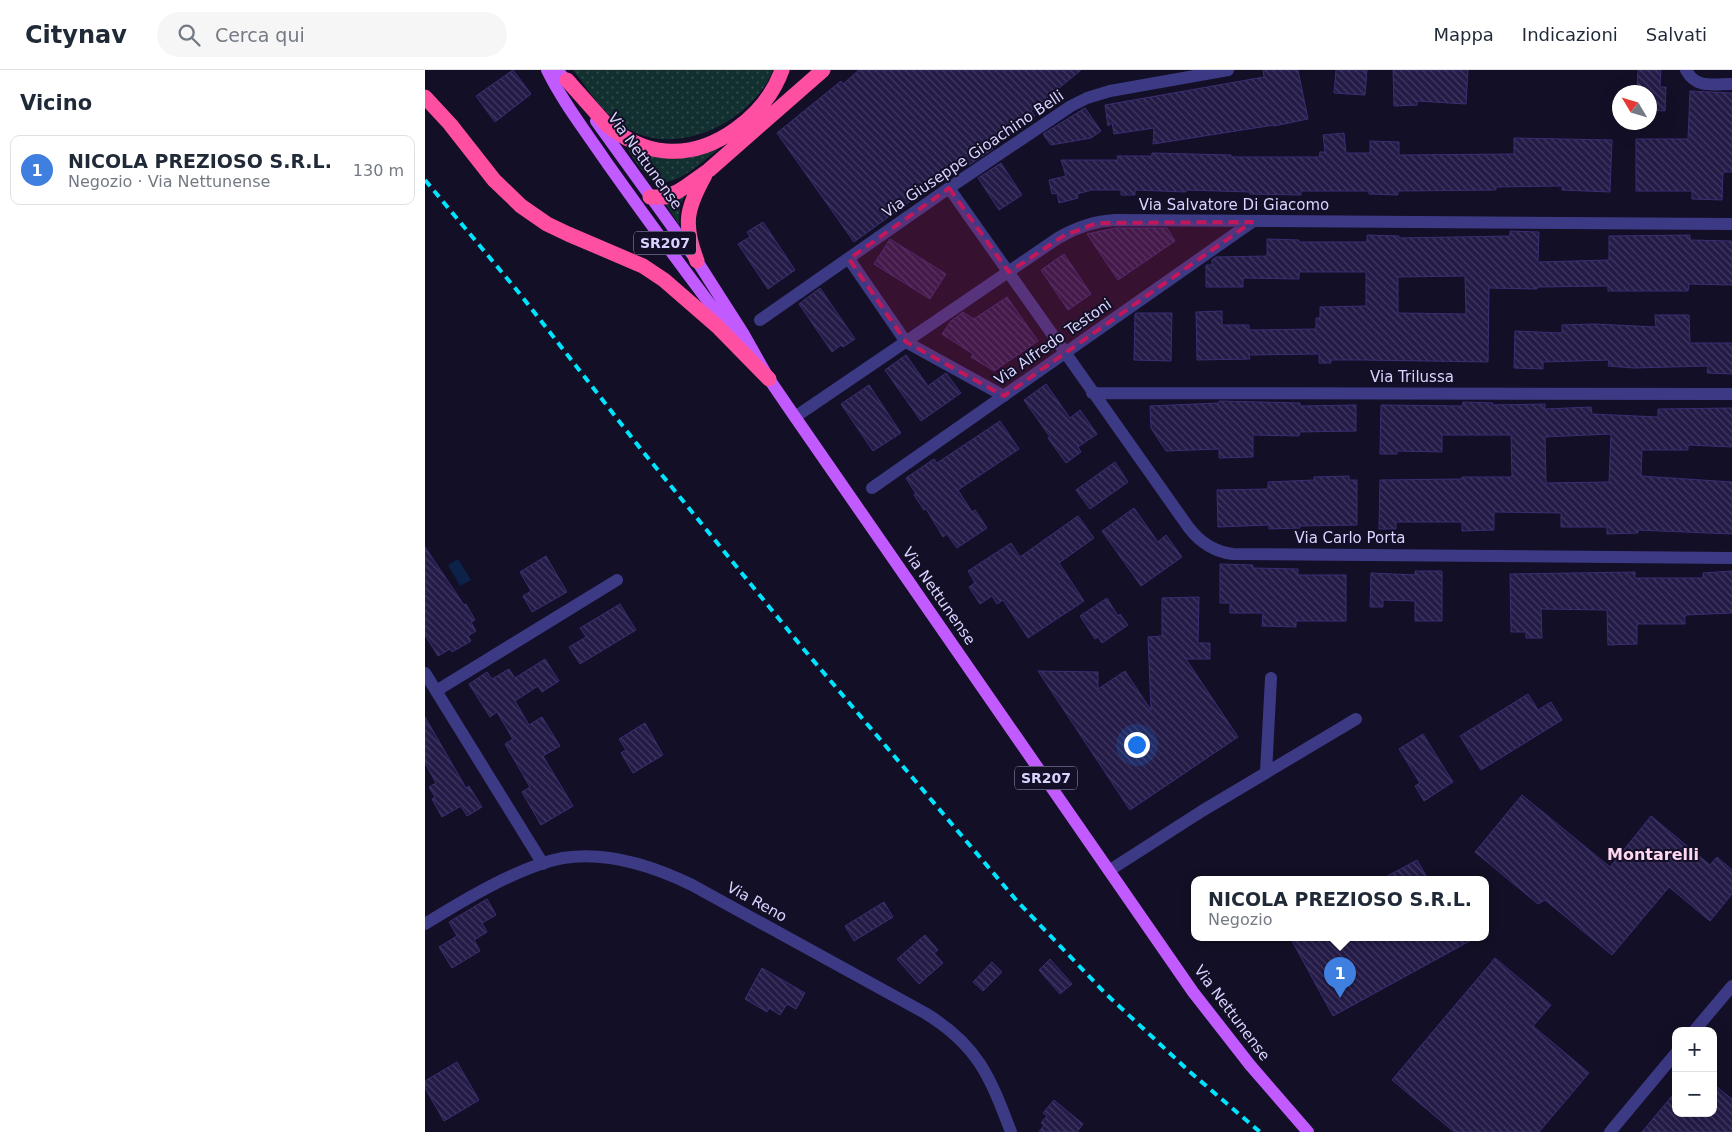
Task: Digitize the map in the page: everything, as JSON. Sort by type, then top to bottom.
[{"type":"highway","points":[[562,75],[614,131],[653,149],[677,151],[706,145],[720,139],[741,125],[770,95],[778,82],[782,70]]},
{"type":"highway","points":[[650,196],[665,197],[677,192],[709,170],[823,70]]},
{"type":"highway","points":[[425,97],[450,124],[494,180],[521,206],[543,221],[568,234],[643,266],[664,280],[717,326],[769,379]]},
{"type":"highway","points":[[697,261],[688,236],[688,220],[694,195],[709,170]]},
{"type":"main road","name":"SR207","points":[[547,70],[566,103],[619,179],[708,302],[769,379]]},
{"type":"main road","name":"Via Nettunense","points":[[562,75],[697,261],[743,333],[769,379],[1193,992],[1250,1065],[1308,1132]]},
{"type":"main road","points":[[566,103],[635,186],[641,192],[650,196]]},
{"type":"street","name":"Via Giuseppe Gioachino Belli","points":[[761,320],[949,188],[1058,114],[1087,98],[1110,91],[1228,70]]},
{"type":"street","points":[[1688,74],[1702,84],[1732,84]]},
{"type":"street","name":"Via Carlo Porta","points":[[949,188],[1189,528],[1209,546],[1222,552],[1243,554],[1732,558]]},
{"type":"street","name":"Via Salvatore Di Giacomo","points":[[795,417],[1065,235],[1097,222],[1115,220],[1732,224]]},
{"type":"street","name":"Via Alfredo Testoni","points":[[872,488],[1253,222]]},
{"type":"street","points":[[849,259],[906,342],[1004,396]]},
{"type":"street","name":"Via Trilussa","points":[[1092,393],[1732,394]]},
{"type":"street","points":[[436,691],[617,580]]},
{"type":"street","points":[[425,673],[543,864]]},
{"type":"street","points":[[1266,772],[1271,678]]},
{"type":"street","points":[[1109,870],[1202,810],[1356,719]]},
{"type":"street","name":"Via Reno","points":[[425,924],[501,882],[543,864],[564,858],[589,857],[631,863],[669,874],[925,1013],[957,1036],[975,1056],[993,1089],[1011,1132]]},
{"type":"street","points":[[1697,1027],[1732,986]]},
{"type":"street","points":[[1610,1132],[1672,1058]]},
{"type":"highlighted area","points":[[949,188],[1009,272],[1065,235],[1097,223],[1252,222],[1004,396],[906,342],[849,259]]},
{"type":"green space","points":[[573,70],[773,70],[763,88],[749,105],[732,119],[713,129],[692,136],[671,139],[650,137],[621,125],[605,111]]},
{"type":"green space","points":[[623,142],[668,158],[687,158],[719,149],[695,168],[676,179],[666,182],[657,181],[649,177],[635,161]]},
{"type":"green space","points":[[685,194],[680,206],[679,224],[664,202]]},
{"type":"water","points":[[458,559],[471,580],[460,586],[448,565]]},
{"type":"building","points":[[513,70],[531,94],[495,122],[476,96]]},
{"type":"building","points":[[859,70],[1081,70],[1031,111],[1035,116],[991,147],[993,149],[969,165],[968,163],[914,200],[916,197],[854,242],[777,133],[841,81],[843,84]]},
{"type":"building","points":[[1263,70],[1298,70],[1308,119],[1153,144],[1154,128],[1114,134],[1112,123],[1108,126],[1105,105],[1264,77]]},
{"type":"building","points":[[1336,70],[1367,70],[1365,95],[1334,93]]},
{"type":"building","points":[[1393,70],[1468,70],[1466,104],[1417,101],[1417,105],[1394,106]]},
{"type":"building","points":[[1638,70],[1661,70],[1660,87],[1666,87],[1665,111],[1657,110],[1657,85],[1637,85]]},
{"type":"building","points":[[1690,91],[1732,93],[1732,172],[1723,172],[1722,200],[1692,199],[1692,191],[1636,191],[1636,139],[1688,139]]},
{"type":"building","points":[[1085,108],[1101,131],[1091,138],[1051,145],[1043,134]]},
{"type":"building","points":[[1344,133],[1346,153],[1370,153],[1370,141],[1399,142],[1399,155],[1514,154],[1514,138],[1612,140],[1610,192],[1562,190],[1562,186],[1496,187],[1496,190],[1398,191],[1398,195],[1369,194],[1369,191],[1301,191],[1301,195],[1186,190],[1186,192],[1135,190],[1135,195],[1121,195],[1121,190],[1092,190],[1077,194],[1078,198],[1059,203],[1057,193],[1052,194],[1049,180],[1066,176],[1061,160],[1118,160],[1117,156],[1152,156],[1152,153],[1231,155],[1231,157],[1319,157],[1320,152],[1325,152],[1323,135]]},
{"type":"building","points":[[1001,163],[1022,195],[999,210],[978,178]]},
{"type":"building","points":[[763,222],[795,270],[768,289],[738,244],[750,237],[747,232]]},
{"type":"building","points":[[1115,228],[1167,228],[1175,241],[1118,280],[1087,234]]},
{"type":"building","points":[[1510,231],[1539,232],[1538,262],[1609,260],[1609,236],[1690,235],[1690,240],[1732,241],[1732,285],[1689,284],[1688,291],[1608,291],[1608,286],[1537,287],[1537,289],[1489,288],[1488,362],[1331,360],[1331,363],[1319,363],[1319,354],[1249,355],[1250,359],[1197,360],[1196,312],[1222,311],[1222,325],[1249,325],[1249,330],[1316,329],[1316,318],[1320,318],[1320,307],[1366,306],[1366,272],[1299,272],[1299,279],[1243,278],[1243,287],[1206,287],[1206,265],[1212,265],[1212,260],[1216,257],[1267,256],[1267,239],[1299,240],[1299,242],[1367,242],[1367,235],[1399,236],[1399,238],[1510,236]],"holes":[[[1465,276],[1466,314],[1398,313],[1398,277]]]},
{"type":"building","points":[[890,239],[946,274],[930,299],[874,264]]},
{"type":"building","points":[[1064,254],[1091,294],[1068,310],[1041,270]]},
{"type":"building","points":[[820,288],[855,339],[843,347],[841,345],[832,352],[799,304]]},
{"type":"building","points":[[1007,297],[1038,341],[994,371],[971,357],[973,354],[942,334],[951,321],[963,312],[974,319]]},
{"type":"building","points":[[1172,313],[1171,361],[1134,360],[1135,314]]},
{"type":"building","points":[[1655,315],[1689,315],[1690,343],[1732,343],[1732,374],[1707,373],[1708,366],[1634,368],[1608,366],[1609,360],[1543,362],[1543,369],[1514,368],[1515,331],[1562,333],[1562,325],[1595,324],[1656,327]]},
{"type":"building","points":[[906,355],[928,386],[946,373],[961,393],[921,421],[885,370]]},
{"type":"building","points":[[1046,384],[1070,418],[1080,410],[1097,434],[1078,447],[1081,452],[1066,463],[1024,400]]},
{"type":"building","points":[[869,385],[901,433],[873,451],[841,404]]},
{"type":"building","points":[[1219,401],[1300,403],[1300,406],[1356,405],[1356,431],[1300,432],[1299,436],[1253,435],[1253,457],[1219,458],[1219,449],[1166,451],[1151,428],[1150,406],[1219,403]]},
{"type":"building","points":[[1463,402],[1493,403],[1492,405],[1545,404],[1545,409],[1591,407],[1592,414],[1658,417],[1658,409],[1732,408],[1732,447],[1688,445],[1688,450],[1642,450],[1641,476],[1732,482],[1732,534],[1638,530],[1638,533],[1607,534],[1607,527],[1561,527],[1561,513],[1494,512],[1494,530],[1462,531],[1462,522],[1396,522],[1396,529],[1379,529],[1380,480],[1512,477],[1511,435],[1442,435],[1442,452],[1397,451],[1397,454],[1380,454],[1381,405],[1462,406]],"holes":[[[1611,434],[1609,482],[1546,483],[1545,437]]]},
{"type":"building","points":[[1000,421],[1019,449],[958,490],[972,512],[975,510],[987,528],[957,548],[947,534],[943,537],[926,509],[924,510],[914,495],[916,494],[906,478],[934,459],[937,463]]},
{"type":"building","points":[[1115,462],[1128,482],[1090,509],[1076,490]]},
{"type":"building","points":[[1349,476],[1349,480],[1357,480],[1357,525],[1300,526],[1300,528],[1269,529],[1269,525],[1218,527],[1217,490],[1268,489],[1268,482],[1314,480],[1314,477]]},
{"type":"building","points":[[1134,508],[1158,542],[1166,535],[1182,557],[1141,586],[1102,531]]},
{"type":"building","points":[[1078,516],[1094,538],[1059,563],[1084,601],[1028,638],[1003,600],[997,604],[992,596],[980,604],[969,587],[975,583],[968,571],[1011,543],[1020,557]]},
{"type":"building","points":[[425,547],[464,605],[466,604],[475,620],[471,622],[476,631],[468,636],[471,641],[452,652],[450,649],[438,656],[425,635]]},
{"type":"building","points":[[546,556],[567,592],[532,612],[523,596],[531,591],[520,572]]},
{"type":"building","points":[[1220,564],[1253,565],[1253,568],[1298,569],[1298,575],[1346,575],[1346,621],[1296,621],[1296,627],[1262,626],[1263,613],[1230,613],[1230,603],[1220,603]]},
{"type":"building","points":[[1415,571],[1442,571],[1442,621],[1415,621],[1415,601],[1383,600],[1383,607],[1370,607],[1371,573],[1415,575]]},
{"type":"building","points":[[1732,571],[1732,613],[1685,615],[1685,624],[1637,624],[1637,644],[1608,645],[1607,610],[1541,609],[1542,638],[1526,638],[1526,632],[1511,632],[1510,574],[1635,572],[1635,578],[1703,578],[1703,573]]},
{"type":"building","points":[[1199,597],[1198,643],[1210,643],[1210,659],[1186,659],[1238,737],[1130,810],[1038,671],[1098,672],[1098,689],[1125,671],[1151,710],[1148,637],[1162,636],[1162,598]]},
{"type":"building","points":[[1107,598],[1118,616],[1120,614],[1128,625],[1102,643],[1098,637],[1095,639],[1080,616]]},
{"type":"building","points":[[620,604],[636,630],[580,664],[569,647],[586,637],[580,628]]},
{"type":"building","points":[[545,659],[559,681],[542,692],[538,686],[515,701],[529,725],[542,717],[560,746],[543,756],[573,806],[541,825],[522,792],[530,787],[505,744],[513,739],[497,712],[490,717],[469,684],[487,672],[492,679],[509,669],[515,678]]},
{"type":"building","points":[[1528,694],[1538,710],[1551,702],[1562,720],[1481,770],[1460,736]]},
{"type":"building","points":[[425,717],[466,788],[469,786],[482,807],[467,816],[461,806],[442,817],[432,799],[435,797],[429,787],[436,783],[425,763]]},
{"type":"building","points":[[645,723],[663,755],[633,773],[621,753],[626,750],[619,739]]},
{"type":"building","points":[[1423,734],[1453,782],[1424,801],[1415,786],[1420,783],[1399,749]]},
{"type":"building","points":[[1522,795],[1610,867],[1651,816],[1710,865],[1717,857],[1732,870],[1732,894],[1710,921],[1669,887],[1612,955],[1545,900],[1538,904],[1475,852]]},
{"type":"building","points":[[1417,860],[1426,876],[1388,876]]},
{"type":"building","points":[[487,899],[496,915],[482,923],[487,932],[474,940],[480,951],[452,968],[439,947],[457,936],[449,922]]},
{"type":"building","points":[[884,902],[893,917],[854,941],[845,926]]},
{"type":"building","points":[[925,935],[938,950],[934,953],[943,963],[919,984],[897,959]]},
{"type":"building","points":[[1292,941],[1470,941],[1333,1016]]},
{"type":"building","points":[[1495,958],[1551,1005],[1533,1026],[1589,1073],[1539,1132],[1454,1132],[1392,1080]]},
{"type":"building","points":[[1050,959],[1072,984],[1060,994],[1039,970]]},
{"type":"building","points":[[992,962],[1002,972],[983,991],[973,982]]},
{"type":"building","points":[[762,968],[805,993],[796,1009],[787,1004],[780,1015],[769,1008],[767,1012],[745,999]]},
{"type":"building","points":[[457,1062],[479,1100],[444,1121],[425,1088],[425,1081]]},
{"type":"building","points":[[1717,1087],[1732,1099],[1732,1132],[1642,1132],[1672,1096],[1672,1117],[1717,1117]]},
{"type":"building","points":[[1054,1100],[1083,1124],[1077,1132],[1039,1132],[1044,1125],[1041,1123],[1047,1116],[1043,1113]]},
{"type":"railway","points":[[425,180],[520,294],[640,448],[801,646],[1017,901],[1106,994],[1190,1072],[1260,1132]]},
{"type":"place","name":"NICOLA PREZIOSO S.R.L.","points":[[1340,998]]},
{"type":"district","name":"Montarelli","points":[[1653,854]]}]
